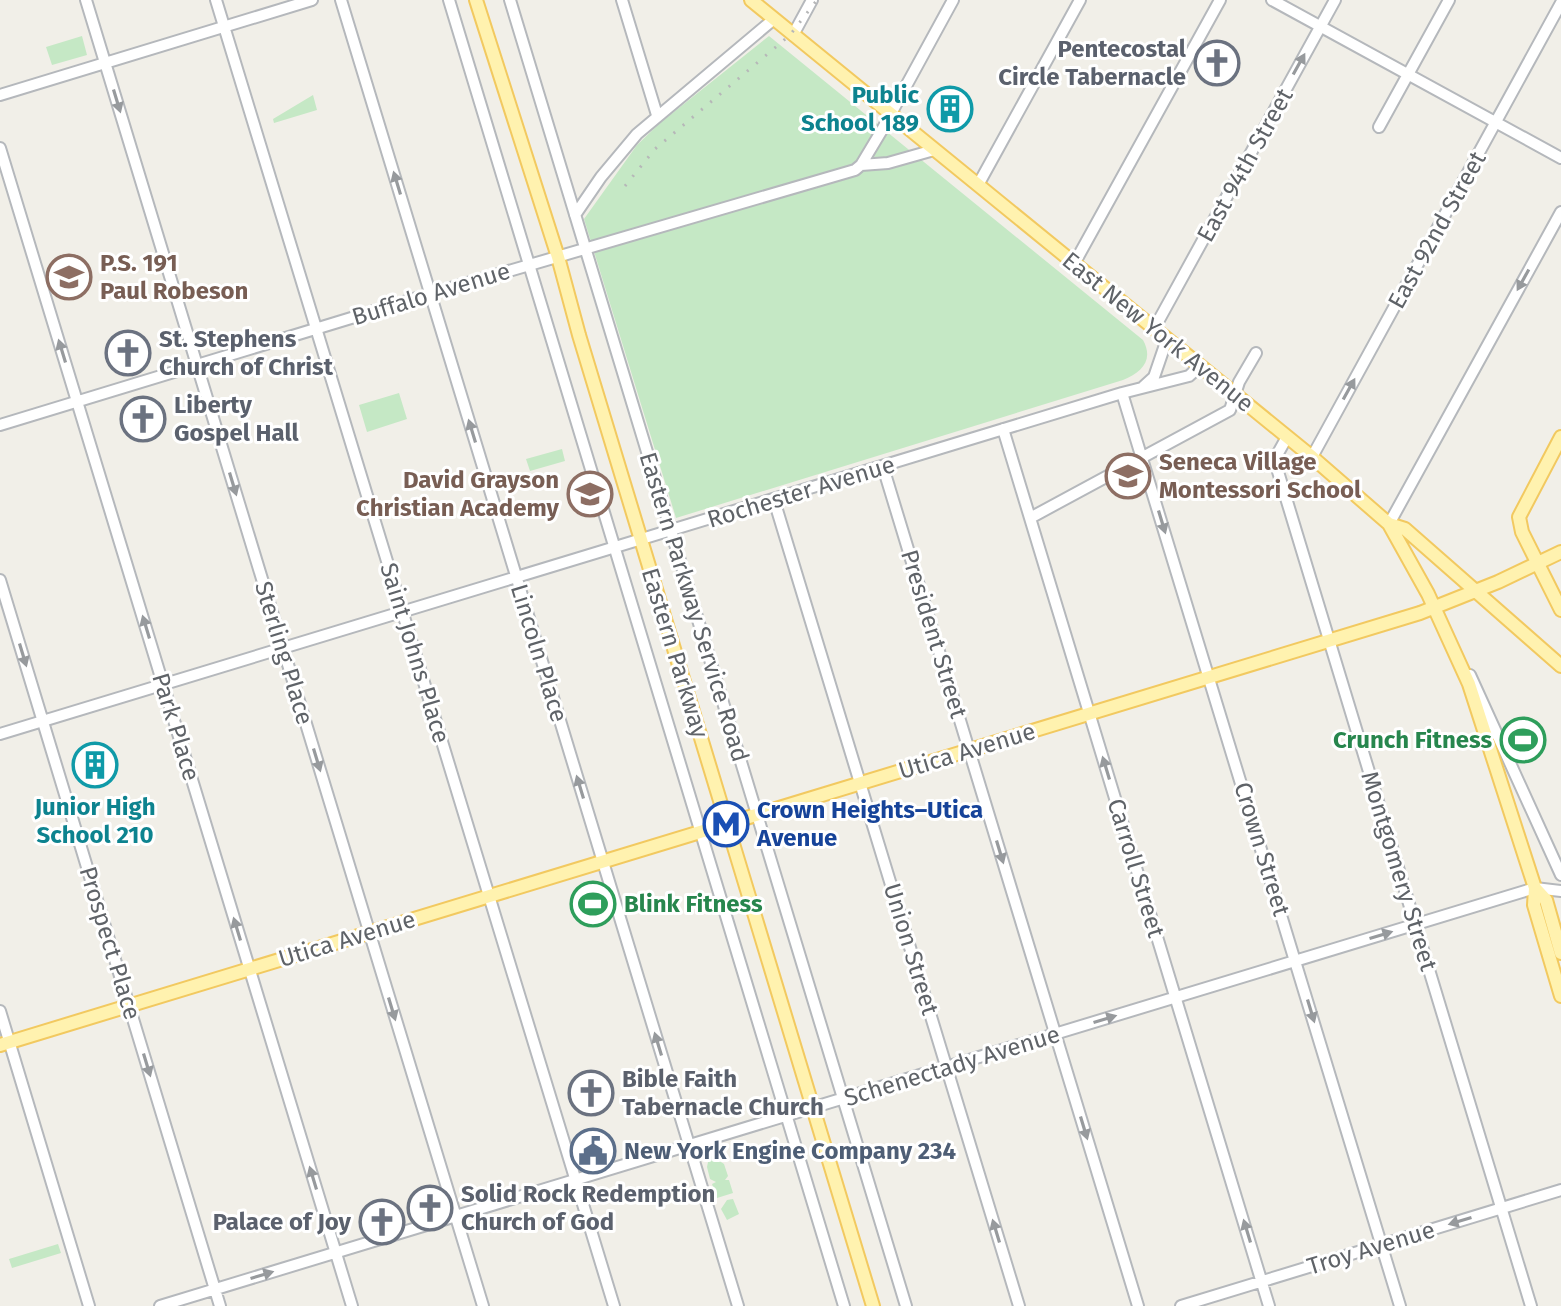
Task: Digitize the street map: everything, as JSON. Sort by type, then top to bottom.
[{"type":"main road","name":"Eastern Parkway","points":[[476,0],[558,257],[873,1306]]},
{"type":"main road","name":"East New York Avenue","points":[[751,0],[1312,457],[1389,524],[1405,529],[1561,666]]},
{"type":"main road","points":[[1561,437],[1519,517],[1522,532],[1561,610]]},
{"type":"main road","points":[[1389,524],[1434,608],[1483,721],[1535,888],[1534,905],[1561,996]]},
{"type":"main road","name":"Utica Avenue","points":[[5,1043],[1210,679],[1434,608],[1561,552]]},
{"type":"main road","points":[[1535,888],[1546,900],[1561,953]]},
{"type":"street","name":"Sterling Place","points":[[86,0],[483,1306]]},
{"type":"street","name":"Saint Johns Place","points":[[216,0],[614,1306]]},
{"type":"street","points":[[0,95],[312,0]]},
{"type":"street","name":"Lincoln Place","points":[[341,0],[738,1306]]},
{"type":"street","points":[[449,0],[844,1306]]},
{"type":"street","name":"Eastern Parkway Service Road","points":[[510,0],[906,1306]]},
{"type":"street","points":[[622,0],[657,115]]},
{"type":"street","points":[[793,35],[812,0]]},
{"type":"street","points":[[861,165],[953,0]]},
{"type":"street","points":[[978,185],[1080,0]]},
{"type":"street","points":[[1074,264],[1220,0]]},
{"type":"street","points":[[1272,0],[1561,158]]},
{"type":"street","name":"East 94th Street","points":[[1154,329],[1335,0]]},
{"type":"street","points":[[1379,127],[1449,0]]},
{"type":"street","name":"East 92nd Street","points":[[1312,457],[1561,3]]},
{"type":"street","points":[[575,215],[616,158],[657,115],[774,19]]},
{"type":"street","name":"Park Place","points":[[0,148],[352,1306]]},
{"type":"street","name":"Buffalo Avenue","points":[[0,425],[430,294],[851,171],[861,165],[888,163],[934,150]]},
{"type":"street","points":[[1389,524],[1561,212]]},
{"type":"street","points":[[1142,388],[1154,377],[1167,339]]},
{"type":"street","points":[[1030,518],[1230,410],[1256,353]]},
{"type":"street","name":"Rochester Avenue","points":[[0,734],[1122,393],[1189,376],[1200,366]]},
{"type":"street","name":"Crown Street","points":[[1122,393],[1400,1306]]},
{"type":"street","name":"Carroll Street","points":[[1003,429],[1269,1306]]},
{"type":"street","name":"Montgomery Street","points":[[1287,437],[1277,455],[1276,465],[1531,1306]]},
{"type":"street","name":"President Street","points":[[883,467],[1138,1306]]},
{"type":"street","name":"Union Street","points":[[774,500],[1019,1306]]},
{"type":"street","name":"Prospect Place","points":[[0,580],[220,1306]]},
{"type":"street","points":[[1462,669],[1470,676],[1479,693],[1561,875]]},
{"type":"street","name":"Schenectady Avenue","points":[[160,1306],[1535,888],[1561,891]]},
{"type":"street","points":[[0,1011],[5,1043],[89,1306]]},
{"type":"street","name":"Troy Avenue","points":[[1181,1306],[1561,1190]]},
{"type":"green space","points":[[82,36],[87,55],[52,65],[46,47]]},
{"type":"green space","points":[[769,36],[1143,340],[1147,359],[1141,369],[1123,380],[676,518],[584,219],[637,145]]},
{"type":"green space","points":[[313,95],[317,110],[274,123],[273,119]]},
{"type":"green space","points":[[399,393],[407,419],[367,432],[359,405]]},
{"type":"green space","points":[[562,449],[565,461],[530,471],[526,459]]},
{"type":"green space","points":[[718,1154],[718,1160],[724,1164],[728,1176],[725,1180],[729,1180],[733,1193],[717,1198],[712,1184],[716,1182],[710,1179],[707,1167],[709,1157]]},
{"type":"green space","points":[[733,1199],[739,1214],[727,1220],[721,1209],[727,1200]]},
{"type":"green space","points":[[58,1244],[61,1253],[12,1268],[9,1259]]},
{"type":"railway","points":[[625,186],[655,149],[790,35],[817,0]]},
{"type":"place","name":"Pentecostal Circle Tabernacle","points":[[1217,63]]},
{"type":"place","name":"Public School 189","points":[[950,109]]},
{"type":"place","name":"P.S. 191 Paul Robeson","points":[[69,277]]},
{"type":"place","name":"St. Stephens Church of Christ","points":[[128,353]]},
{"type":"place","name":"Liberty Gospel Hall","points":[[143,419]]},
{"type":"place","name":"Seneca Village Montessori School","points":[[1128,476]]},
{"type":"place","name":"David Grayson Christian Academy","points":[[590,494]]},
{"type":"place","name":"Crunch Fitness","points":[[1523,740]]},
{"type":"place","name":"Junior High School 210","points":[[95,765]]},
{"type":"place","name":"Crown Heights–Utica Avenue","points":[[726,824]]},
{"type":"place","name":"Blink Fitness","points":[[593,904]]},
{"type":"place","name":"Bible Faith Tabernacle Church","points":[[591,1093]]},
{"type":"place","name":"New York Engine Company 234","points":[[593,1151]]},
{"type":"place","name":"Solid Rock Redemption Church of God","points":[[430,1208]]},
{"type":"place","name":"Palace of Joy","points":[[382,1222]]}]
